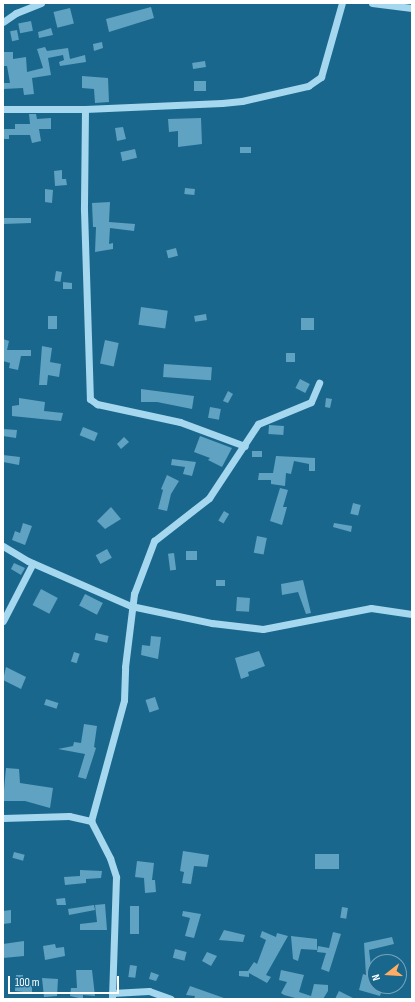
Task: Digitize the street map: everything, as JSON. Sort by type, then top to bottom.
[{"type":"street","points":[[3,22],[16,13],[41,3]]},
{"type":"street","points":[[3,109],[85,109],[242,101],[308,86],[321,77],[342,3]]},
{"type":"street","points":[[372,3],[412,8]]},
{"type":"street","points":[[85,109],[84,210],[90,398],[97,404],[180,422],[245,446]]},
{"type":"street","points":[[171,999],[149,991],[112,996],[116,877],[110,858],[91,821],[124,700],[131,606],[142,567],[154,541],[209,498],[245,446],[258,424],[310,402],[319,383]]},
{"type":"street","points":[[3,546],[33,563],[131,606],[212,623],[263,629],[371,608],[412,614]]},
{"type":"street","points":[[3,620],[33,563]]},
{"type":"street","points":[[3,818],[69,816],[91,821]]},
{"type":"building","points":[[151,7],[154,18],[109,32],[106,19]]},
{"type":"building","points":[[70,8],[74,24],[57,28],[54,12]]},
{"type":"building","points":[[31,21],[33,31],[20,33],[18,23]]},
{"type":"building","points":[[51,28],[53,35],[39,38],[38,32]]},
{"type":"building","points":[[17,30],[19,40],[12,41],[10,31]]},
{"type":"building","points":[[102,42],[103,48],[94,51],[93,44]]},
{"type":"building","points":[[45,47],[47,51],[68,48],[70,59],[85,55],[86,62],[60,66],[59,62],[64,60],[63,55],[48,58],[51,75],[32,78],[34,94],[24,95],[23,88],[3,89],[3,83],[10,83],[7,66],[3,66],[4,52],[13,52],[13,59],[26,57],[27,72],[43,68],[37,49]]},
{"type":"building","points":[[205,61],[206,67],[193,69],[192,63]]},
{"type":"building","points":[[82,76],[108,78],[109,102],[95,103],[94,89],[82,88]]},
{"type":"building","points":[[194,81],[206,81],[206,91],[194,91]]},
{"type":"building","points":[[29,114],[36,114],[37,119],[51,118],[51,129],[39,129],[41,141],[32,143],[30,135],[9,135],[9,139],[3,139],[3,129],[15,129],[15,124],[30,124]]},
{"type":"building","points":[[201,118],[202,144],[178,147],[178,131],[169,132],[168,119]]},
{"type":"building","points":[[123,127],[126,139],[117,141],[115,128]]},
{"type":"building","points":[[240,147],[251,147],[251,153],[240,153]]},
{"type":"building","points":[[135,149],[137,158],[122,161],[120,152]]},
{"type":"building","points":[[62,170],[62,179],[66,179],[67,185],[55,186],[54,171]]},
{"type":"building","points":[[185,188],[195,189],[194,195],[184,194]]},
{"type":"building","points":[[45,189],[53,190],[52,203],[45,202]]},
{"type":"building","points":[[110,202],[109,222],[135,224],[134,231],[110,228],[109,244],[113,243],[113,249],[95,252],[96,227],[93,227],[92,203]]},
{"type":"building","points":[[3,218],[31,218],[31,223],[3,224]]},
{"type":"building","points":[[176,248],[178,256],[168,258],[166,250]]},
{"type":"building","points":[[56,271],[62,272],[60,282],[54,281]]},
{"type":"building","points":[[63,282],[72,283],[72,289],[63,289]]},
{"type":"building","points":[[141,307],[168,311],[165,329],[138,325]]},
{"type":"building","points":[[206,314],[207,320],[195,322],[194,316]]},
{"type":"building","points":[[48,316],[57,316],[57,329],[48,329]]},
{"type":"building","points":[[301,318],[314,318],[314,330],[301,330]]},
{"type":"building","points":[[3,339],[9,341],[7,350],[31,350],[31,356],[21,356],[18,370],[9,368],[10,363],[3,361]]},
{"type":"building","points":[[105,340],[119,343],[114,366],[100,363]]},
{"type":"building","points":[[42,346],[52,348],[50,362],[61,364],[59,377],[48,375],[47,385],[39,385]]},
{"type":"building","points":[[286,353],[295,353],[295,362],[286,362]]},
{"type":"building","points":[[164,364],[212,367],[211,380],[163,377]]},
{"type":"building","points":[[300,379],[310,384],[305,393],[295,388]]},
{"type":"building","points":[[141,389],[194,396],[192,409],[157,402],[141,402]]},
{"type":"building","points":[[228,391],[233,394],[228,403],[223,401]]},
{"type":"building","points":[[19,398],[45,402],[44,411],[63,413],[61,421],[12,416],[12,406],[19,405]]},
{"type":"building","points":[[326,398],[332,399],[330,408],[325,407]]},
{"type":"building","points":[[210,407],[221,409],[219,420],[208,418]]},
{"type":"building","points":[[269,425],[284,426],[283,435],[268,434]]},
{"type":"building","points":[[83,427],[98,433],[94,441],[80,435]]},
{"type":"building","points":[[3,429],[17,430],[16,438],[3,436]]},
{"type":"building","points":[[200,436],[232,448],[222,467],[208,460],[210,458],[194,452]]},
{"type":"building","points":[[124,437],[129,442],[121,449],[117,444]]},
{"type":"building","points":[[252,451],[262,451],[262,457],[252,457]]},
{"type":"building","points":[[3,455],[20,457],[19,465],[3,462]]},
{"type":"building","points":[[276,456],[315,458],[315,471],[309,471],[309,464],[294,461],[291,474],[286,473],[285,486],[271,484],[271,480],[258,480],[259,473],[273,473]]},
{"type":"building","points":[[172,459],[196,462],[192,476],[183,474],[185,467],[171,465]]},
{"type":"building","points":[[167,475],[179,481],[171,494],[167,511],[158,509],[163,490],[161,489]]},
{"type":"building","points":[[280,488],[288,490],[283,507],[287,507],[282,525],[270,521]]},
{"type":"building","points":[[353,503],[361,505],[358,516],[350,514]]},
{"type":"building","points":[[111,507],[121,519],[105,529],[97,521]]},
{"type":"building","points":[[224,511],[229,514],[223,524],[218,520]]},
{"type":"building","points":[[23,523],[32,526],[25,545],[12,540],[15,531],[20,533]]},
{"type":"building","points":[[334,523],[352,526],[351,532],[333,527]]},
{"type":"building","points":[[257,536],[267,538],[264,555],[254,553]]},
{"type":"building","points":[[107,549],[112,558],[100,564],[96,555]]},
{"type":"building","points":[[186,551],[197,551],[197,560],[186,560]]},
{"type":"building","points":[[174,553],[176,570],[170,571],[168,554]]},
{"type":"building","points":[[14,563],[25,568],[21,575],[11,569]]},
{"type":"building","points":[[216,580],[225,580],[225,586],[216,586]]},
{"type":"building","points":[[303,580],[311,613],[306,614],[298,592],[282,595],[281,584]]},
{"type":"building","points":[[41,589],[58,598],[49,614],[33,605]]},
{"type":"building","points":[[85,594],[103,603],[97,615],[79,606]]},
{"type":"building","points":[[237,597],[250,598],[249,612],[236,611]]},
{"type":"building","points":[[96,633],[109,636],[107,643],[94,640]]},
{"type":"building","points":[[151,636],[161,637],[158,659],[141,655],[142,645],[150,646]]},
{"type":"building","points":[[259,651],[265,666],[248,672],[249,676],[241,679],[235,658]]},
{"type":"building","points":[[74,652],[80,654],[77,663],[71,662]]},
{"type":"building","points":[[6,667],[26,677],[21,689],[3,680]]},
{"type":"building","points":[[155,697],[159,709],[150,712],[145,700]]},
{"type":"building","points":[[46,699],[58,703],[57,709],[44,705]]},
{"type":"building","points":[[84,724],[97,726],[94,747],[96,748],[86,779],[78,777],[85,754],[58,749],[73,746],[74,742],[81,743]]},
{"type":"building","points":[[6,768],[19,769],[20,783],[53,788],[50,808],[25,801],[3,801]]},
{"type":"building","points":[[183,851],[209,855],[207,867],[194,866],[191,884],[182,883],[184,872],[180,871]]},
{"type":"building","points":[[14,852],[25,855],[23,861],[12,858]]},
{"type":"building","points":[[315,854],[339,854],[339,869],[315,869]]},
{"type":"building","points":[[137,861],[154,863],[152,880],[155,880],[156,892],[145,893],[144,878],[135,877]]},
{"type":"building","points":[[80,870],[102,871],[101,878],[86,879],[86,883],[65,885],[64,877],[80,876]]},
{"type":"building","points":[[65,898],[66,905],[57,905],[56,899]]},
{"type":"building","points":[[105,904],[107,930],[80,930],[80,924],[97,922],[95,905]]},
{"type":"building","points":[[94,905],[95,910],[69,915],[68,909]]},
{"type":"building","points":[[130,906],[139,906],[139,934],[130,934]]},
{"type":"building","points":[[342,907],[348,908],[346,919],[340,918]]},
{"type":"building","points":[[11,910],[11,923],[3,924],[3,911]]},
{"type":"building","points":[[183,911],[201,914],[194,938],[185,936],[190,918],[182,916]]},
{"type":"building","points":[[224,930],[245,935],[243,942],[219,940]]},
{"type":"building","points":[[262,931],[276,937],[277,933],[288,936],[266,975],[271,977],[267,983],[249,973],[249,977],[239,976],[239,971],[248,971],[254,962],[257,964],[266,940],[260,937]]},
{"type":"building","points":[[333,932],[341,934],[329,972],[321,969],[326,953],[317,952],[318,946],[329,948]]},
{"type":"building","points":[[291,936],[317,939],[317,950],[301,949],[298,961],[293,959]]},
{"type":"building","points":[[392,937],[394,944],[369,950],[370,954],[367,954],[367,992],[359,990],[363,974],[366,975],[364,943]]},
{"type":"building","points":[[24,941],[24,956],[3,958],[3,944]]},
{"type":"building","points":[[55,944],[56,948],[64,947],[65,956],[45,960],[43,946]]},
{"type":"building","points":[[175,949],[187,952],[184,961],[173,958]]},
{"type":"building","points":[[207,952],[217,956],[211,966],[202,961]]},
{"type":"building","points":[[130,965],[137,966],[135,978],[128,977]]},
{"type":"building","points":[[76,970],[92,970],[95,996],[83,995],[83,999],[70,996],[71,988],[77,988]]},
{"type":"building","points":[[281,970],[304,975],[299,992],[311,996],[314,984],[328,985],[328,991],[323,999],[299,999],[284,995],[281,993],[287,982],[279,980]]},
{"type":"building","points":[[151,972],[159,975],[156,981],[149,979]]},
{"type":"building","points":[[16,975],[23,975],[23,985],[32,985],[32,993],[15,991]]},
{"type":"building","points":[[42,978],[58,979],[57,996],[44,997]]},
{"type":"building","points":[[190,986],[224,999],[194,999],[195,996],[186,995]]},
{"type":"building","points":[[339,991],[355,999],[335,999]]}]
